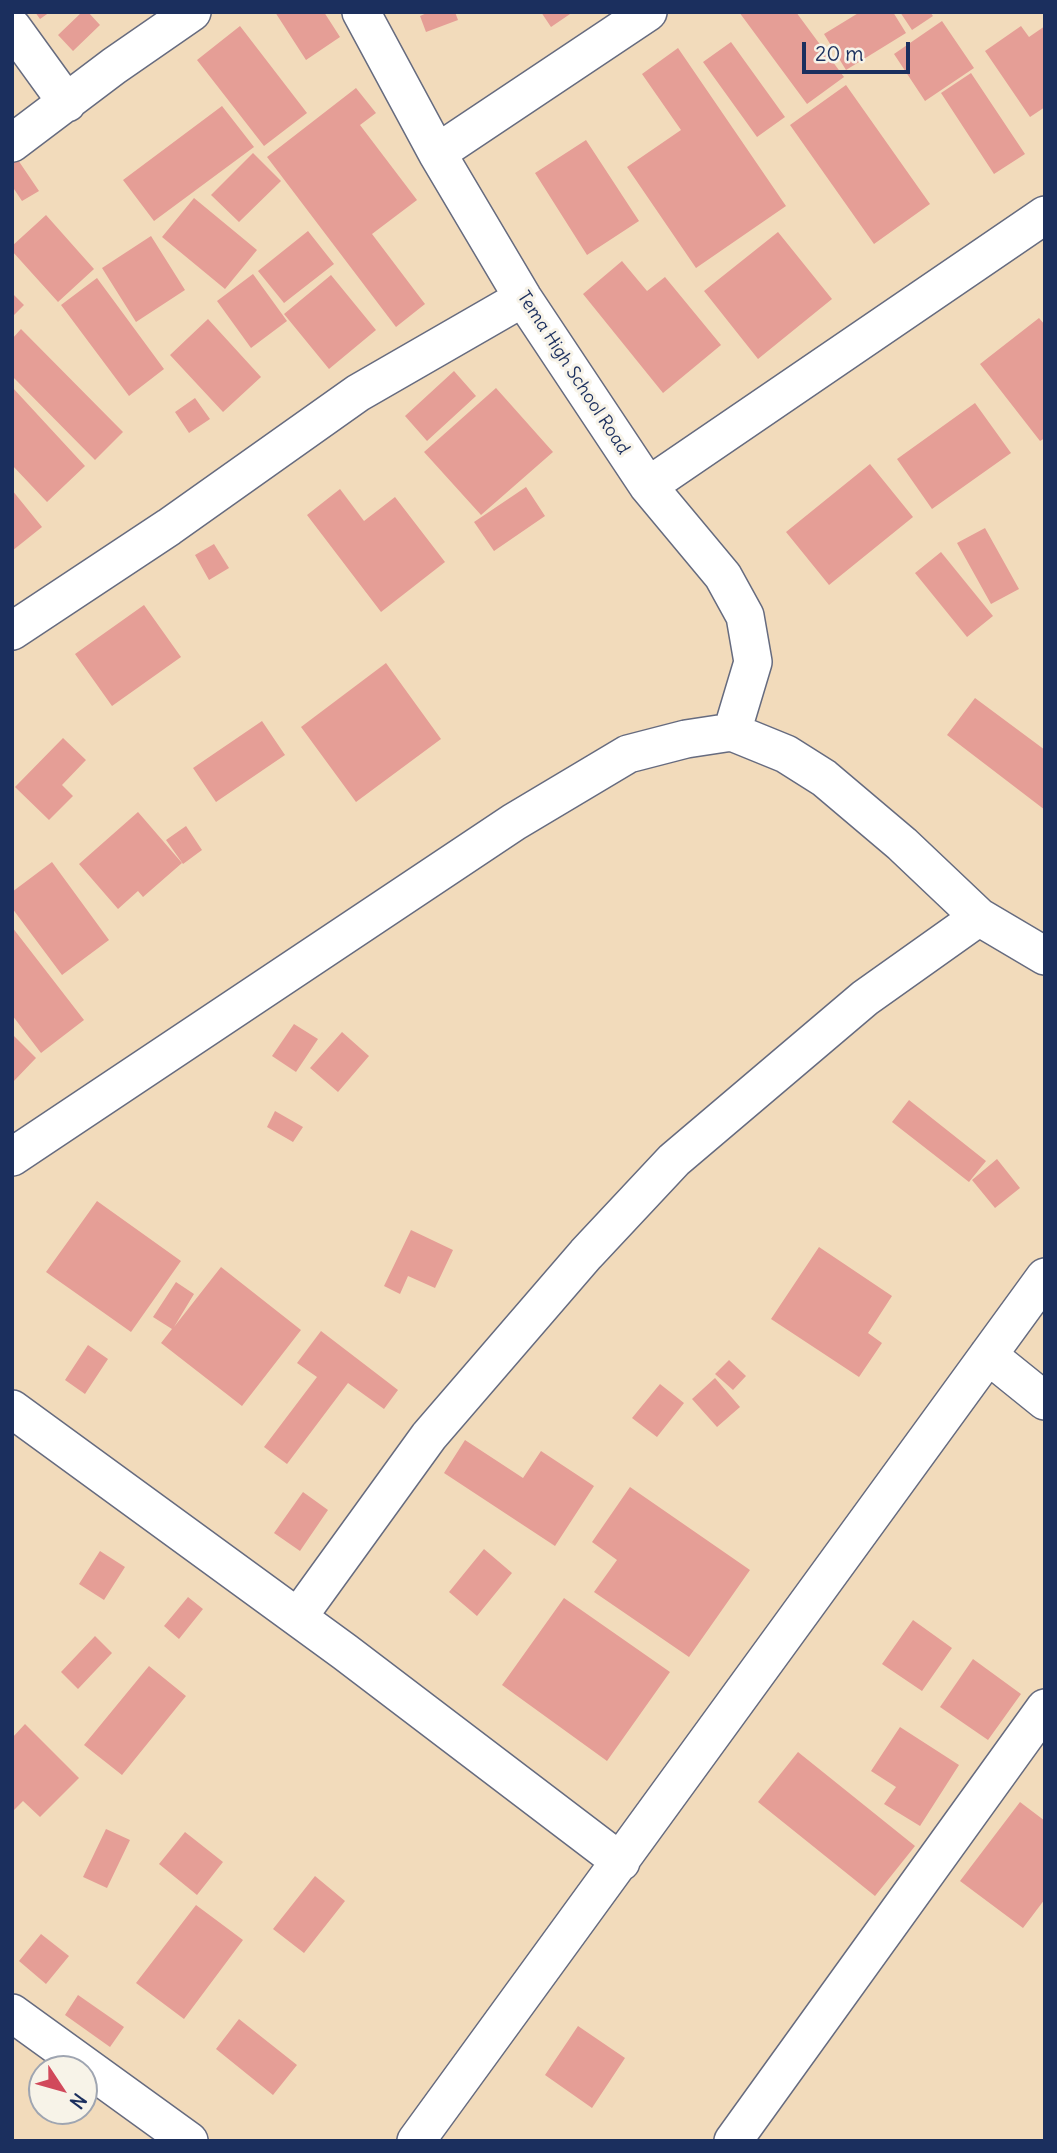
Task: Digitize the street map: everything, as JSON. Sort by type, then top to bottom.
[{"type":"street","points":[[12,142],[192,12]]},
{"type":"street","name":"Tema High School Road","points":[[361,12],[438,153],[523,298],[648,486],[723,576],[745,616],[753,662],[732,732]]},
{"type":"street","points":[[438,153],[648,12]]},
{"type":"street","points":[[12,27],[66,103]]},
{"type":"street","points":[[648,486],[1045,215]]},
{"type":"street","points":[[12,631],[169,527],[358,393],[523,298]]},
{"type":"street","points":[[12,1157],[514,822],[628,754],[686,739],[732,732],[786,754],[824,778],[902,844],[979,916],[1045,956]]},
{"type":"street","points":[[298,1618],[429,1436],[586,1254],[674,1160],[865,998],[979,916]]},
{"type":"street","points":[[416,2141],[1045,1277]]},
{"type":"street","points":[[988,1354],[1045,1401]]},
{"type":"street","points":[[12,1409],[298,1618],[621,1862]]},
{"type":"street","points":[[733,2141],[1045,1708]]},
{"type":"street","points":[[12,2014],[189,2141]]},
{"type":"building","points":[[35,12],[50,12],[40,19]]},
{"type":"building","points":[[82,12],[88,12],[100,25],[73,51],[58,35]]},
{"type":"building","points":[[275,12],[324,12],[340,37],[306,60]]},
{"type":"building","points":[[429,12],[455,12],[458,20],[426,32],[420,16]]},
{"type":"building","points":[[541,12],[573,12],[551,27]]},
{"type":"building","points":[[739,12],[796,12],[844,77],[807,104]]},
{"type":"building","points":[[860,12],[893,12],[906,33],[846,70],[824,34]]},
{"type":"building","points":[[900,12],[930,12],[933,16],[912,30]]},
{"type":"building","points":[[942,21],[974,68],[925,101],[894,54]]},
{"type":"building","points":[[240,26],[307,113],[264,146],[197,60]]},
{"type":"building","points":[[1021,26],[1029,37],[1045,26],[1045,107],[1030,117],[985,51]]},
{"type":"building","points":[[731,42],[785,117],[757,137],[703,62]]},
{"type":"building","points":[[678,48],[786,206],[696,268],[627,167],[681,130],[642,74]]},
{"type":"building","points":[[971,73],[1025,154],[994,174],[941,93]]},
{"type":"building","points":[[846,85],[930,204],[874,244],[790,125]]},
{"type":"building","points":[[356,88],[376,113],[360,125],[417,200],[372,234],[425,304],[396,327],[267,157]]},
{"type":"building","points":[[222,106],[254,147],[154,221],[123,180]]},
{"type":"building","points":[[586,140],[639,221],[587,255],[535,173]]},
{"type":"building","points":[[253,153],[281,181],[239,222],[211,195]]},
{"type":"building","points":[[18,160],[39,191],[22,201],[12,186],[12,163]]},
{"type":"building","points":[[194,198],[257,250],[225,289],[162,237]]},
{"type":"building","points":[[46,215],[94,269],[58,302],[12,251],[12,246]]},
{"type":"building","points":[[308,231],[334,264],[284,303],[258,271]]},
{"type":"building","points":[[778,232],[832,299],[758,359],[704,291]]},
{"type":"building","points":[[151,236],[185,290],[136,322],[102,268]]},
{"type":"building","points":[[622,261],[647,291],[665,277],[721,345],[663,393],[583,294]]},
{"type":"building","points":[[253,274],[287,321],[251,348],[217,301]]},
{"type":"building","points":[[331,275],[376,330],[329,369],[284,314]]},
{"type":"building","points":[[97,278],[164,369],[129,396],[61,305]]},
{"type":"building","points":[[12,293],[24,305],[12,317]]},
{"type":"building","points":[[1039,318],[1045,325],[1045,438],[1040,441],[980,364]]},
{"type":"building","points":[[208,319],[261,377],[223,412],[170,355]]},
{"type":"building","points":[[21,329],[123,432],[95,460],[12,376],[12,339]]},
{"type":"building","points":[[454,371],[476,396],[427,441],[405,416]]},
{"type":"building","points":[[12,387],[85,466],[47,502],[12,465]]},
{"type":"building","points":[[496,388],[553,452],[481,515],[424,452]]},
{"type":"building","points":[[195,398],[210,419],[189,433],[175,412]]},
{"type":"building","points":[[975,403],[1011,453],[932,509],[897,459]]},
{"type":"building","points":[[870,464],[913,517],[829,585],[786,532]]},
{"type":"building","points":[[526,487],[545,516],[494,551],[474,522]]},
{"type":"building","points":[[340,489],[364,521],[395,497],[445,562],[381,612],[307,515]]},
{"type":"building","points":[[12,490],[42,527],[12,551]]},
{"type":"building","points":[[985,528],[1019,589],[991,604],[957,543]]},
{"type":"building","points":[[214,544],[229,568],[209,580],[195,555]]},
{"type":"building","points":[[941,552],[993,616],[967,637],[915,573]]},
{"type":"building","points":[[144,605],[181,657],[112,706],[75,654]]},
{"type":"building","points":[[386,663],[441,739],[356,802],[301,727]]},
{"type":"building","points":[[975,698],[1045,750],[1045,810],[947,735]]},
{"type":"building","points":[[262,721],[285,755],[216,802],[193,768]]},
{"type":"building","points":[[63,738],[86,760],[62,785],[73,796],[49,820],[15,787]]},
{"type":"building","points":[[138,812],[182,863],[143,897],[138,891],[118,909],[79,864]]},
{"type":"building","points":[[186,826],[202,850],[183,864],[166,840]]},
{"type":"building","points":[[52,862],[109,940],[62,975],[12,908],[12,892]]},
{"type":"building","points":[[12,927],[84,1020],[41,1053],[12,1015]]},
{"type":"building","points":[[294,1024],[318,1039],[296,1072],[272,1056]]},
{"type":"building","points":[[342,1032],[369,1056],[338,1092],[310,1068]]},
{"type":"building","points":[[12,1034],[36,1058],[12,1083]]},
{"type":"building","points":[[909,1100],[986,1161],[969,1182],[892,1122]]},
{"type":"building","points":[[275,1111],[303,1127],[293,1142],[267,1127]]},
{"type":"building","points":[[997,1159],[1020,1188],[995,1208],[972,1180]]},
{"type":"building","points":[[97,1201],[181,1261],[131,1332],[46,1272]]},
{"type":"building","points":[[411,1230],[453,1250],[435,1288],[408,1276],[400,1294],[384,1286]]},
{"type":"building","points":[[819,1247],[892,1296],[868,1333],[882,1343],[859,1377],[771,1319]]},
{"type":"building","points":[[221,1267],[301,1330],[242,1406],[161,1343],[172,1329],[153,1317],[176,1282],[194,1294],[174,1327]]},
{"type":"building","points":[[321,1331],[398,1390],[384,1409],[348,1383],[287,1464],[264,1447],[317,1377],[297,1363]]},
{"type":"building","points":[[88,1345],[108,1359],[85,1394],[65,1380]]},
{"type":"building","points":[[729,1360],[746,1376],[733,1390],[715,1374]]},
{"type":"building","points":[[715,1378],[740,1407],[717,1427],[692,1399]]},
{"type":"building","points":[[660,1384],[684,1403],[657,1437],[632,1418]]},
{"type":"building","points":[[465,1440],[523,1478],[541,1451],[594,1486],[555,1546],[444,1473]]},
{"type":"building","points":[[630,1487],[750,1570],[689,1657],[594,1592],[617,1560],[592,1542]]},
{"type":"building","points":[[303,1492],[328,1510],[300,1551],[274,1533]]},
{"type":"building","points":[[484,1549],[512,1573],[477,1616],[449,1592]]},
{"type":"building","points":[[100,1551],[125,1567],[104,1600],[79,1584]]},
{"type":"building","points":[[188,1597],[203,1609],[179,1639],[164,1626]]},
{"type":"building","points":[[564,1598],[670,1672],[607,1761],[502,1685]]},
{"type":"building","points":[[913,1620],[952,1648],[922,1691],[882,1664]]},
{"type":"building","points":[[95,1636],[112,1653],[78,1689],[61,1672]]},
{"type":"building","points":[[973,1659],[1021,1694],[988,1740],[940,1707]]},
{"type":"building","points":[[149,1666],[186,1696],[122,1775],[84,1745]]},
{"type":"building","points":[[25,1724],[79,1778],[40,1817],[23,1801],[12,1812],[12,1738]]},
{"type":"building","points":[[900,1727],[959,1765],[920,1826],[884,1804],[896,1787],[871,1771]]},
{"type":"building","points":[[798,1752],[915,1846],[875,1896],[758,1802]]},
{"type":"building","points":[[1020,1802],[1045,1821],[1045,1899],[1023,1928],[960,1881]]},
{"type":"building","points":[[106,1829],[130,1840],[107,1888],[83,1877]]},
{"type":"building","points":[[185,1832],[223,1862],[197,1895],[159,1864]]},
{"type":"building","points":[[315,1876],[345,1901],[304,1953],[273,1929]]},
{"type":"building","points":[[196,1905],[243,1940],[184,2019],[136,1983]]},
{"type":"building","points":[[41,1934],[69,1956],[46,1984],[19,1961]]},
{"type":"building","points":[[78,1995],[124,2027],[110,2047],[65,2015]]},
{"type":"building","points":[[239,2019],[297,2065],[273,2095],[216,2049]]},
{"type":"building","points":[[578,2026],[625,2058],[592,2108],[545,2075]]}]
